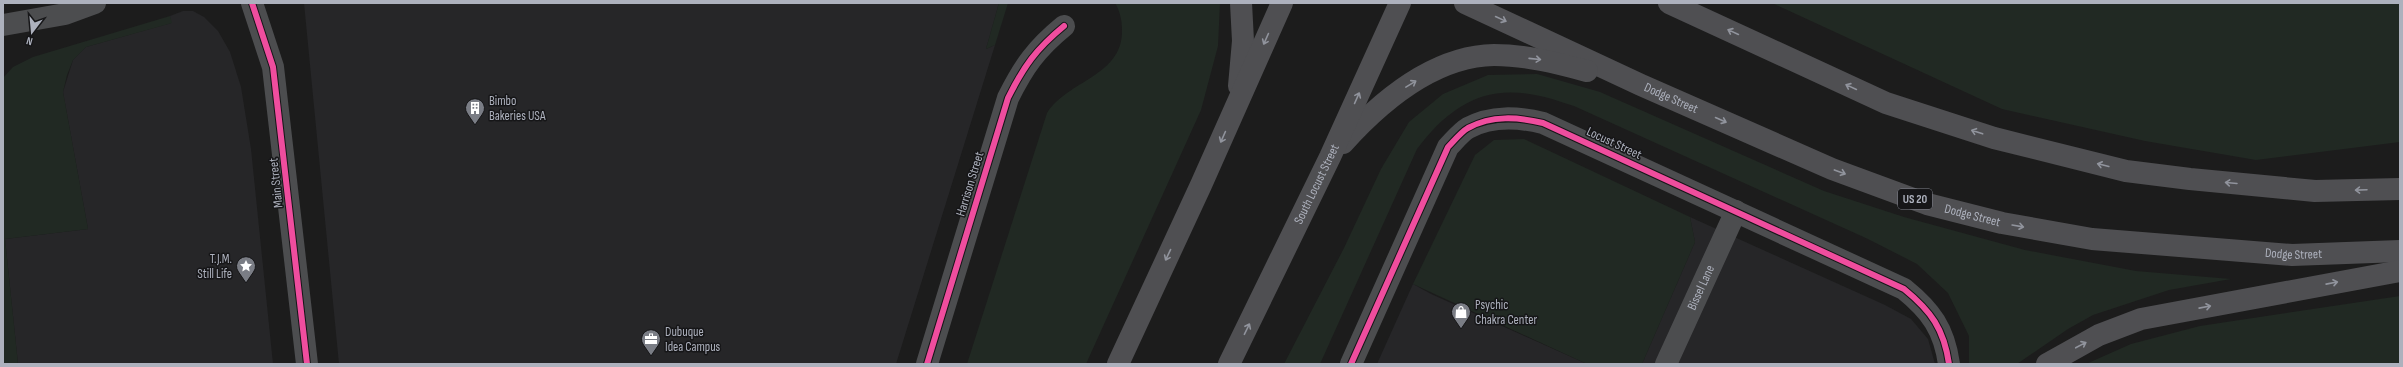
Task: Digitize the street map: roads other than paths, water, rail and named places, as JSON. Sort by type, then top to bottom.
[{"type":"highway","points":[[1238,102],[1243,41],[1241,3]]},
{"type":"highway","points":[[1118,364],[1282,3]]},
{"type":"highway","name":"South Locust Street","points":[[1230,364],[1330,157],[1400,3]]},
{"type":"highway","name":"Dodge Street","points":[[1465,3],[1641,85],[1832,169],[1927,204],[2002,223],[2092,239],[2285,254],[2400,251]]},
{"type":"highway","points":[[1669,3],[1886,103],[1994,138],[2126,171],[2190,179],[2315,191],[2400,189]]},
{"type":"highway","points":[[1330,157],[1369,115],[1401,90],[1423,76],[1460,61],[1494,55],[1546,60],[1641,85]]},
{"type":"highway","points":[[2047,364],[2099,336],[2141,319],[2400,271]]},
{"type":"street","points":[[3,25],[66,14],[95,3]]},
{"type":"street","name":"Main Street","points":[[252,3],[274,67],[307,364]]},
{"type":"street","name":"Harrison Street","points":[[927,364],[1008,98],[1022,69],[1044,43],[1064,26]]},
{"type":"street","name":"Locust Street","points":[[1351,364],[1437,168],[1448,147],[1468,128],[1495,118],[1520,117],[1543,123],[1904,289],[1924,305],[1941,329],[1949,364]]},
{"type":"street","name":"Bissel Lane","points":[[1666,364],[1736,211]]},
{"type":"place","name":"Bimbo Bakeries USA","points":[[475,125]]},
{"type":"place","name":"T.J.M. Still Life","points":[[246,283]]},
{"type":"place","name":"Psychic Chakra Center","points":[[1461,329]]},
{"type":"place","name":"Dubuque Idea Campus","points":[[651,356]]}]
